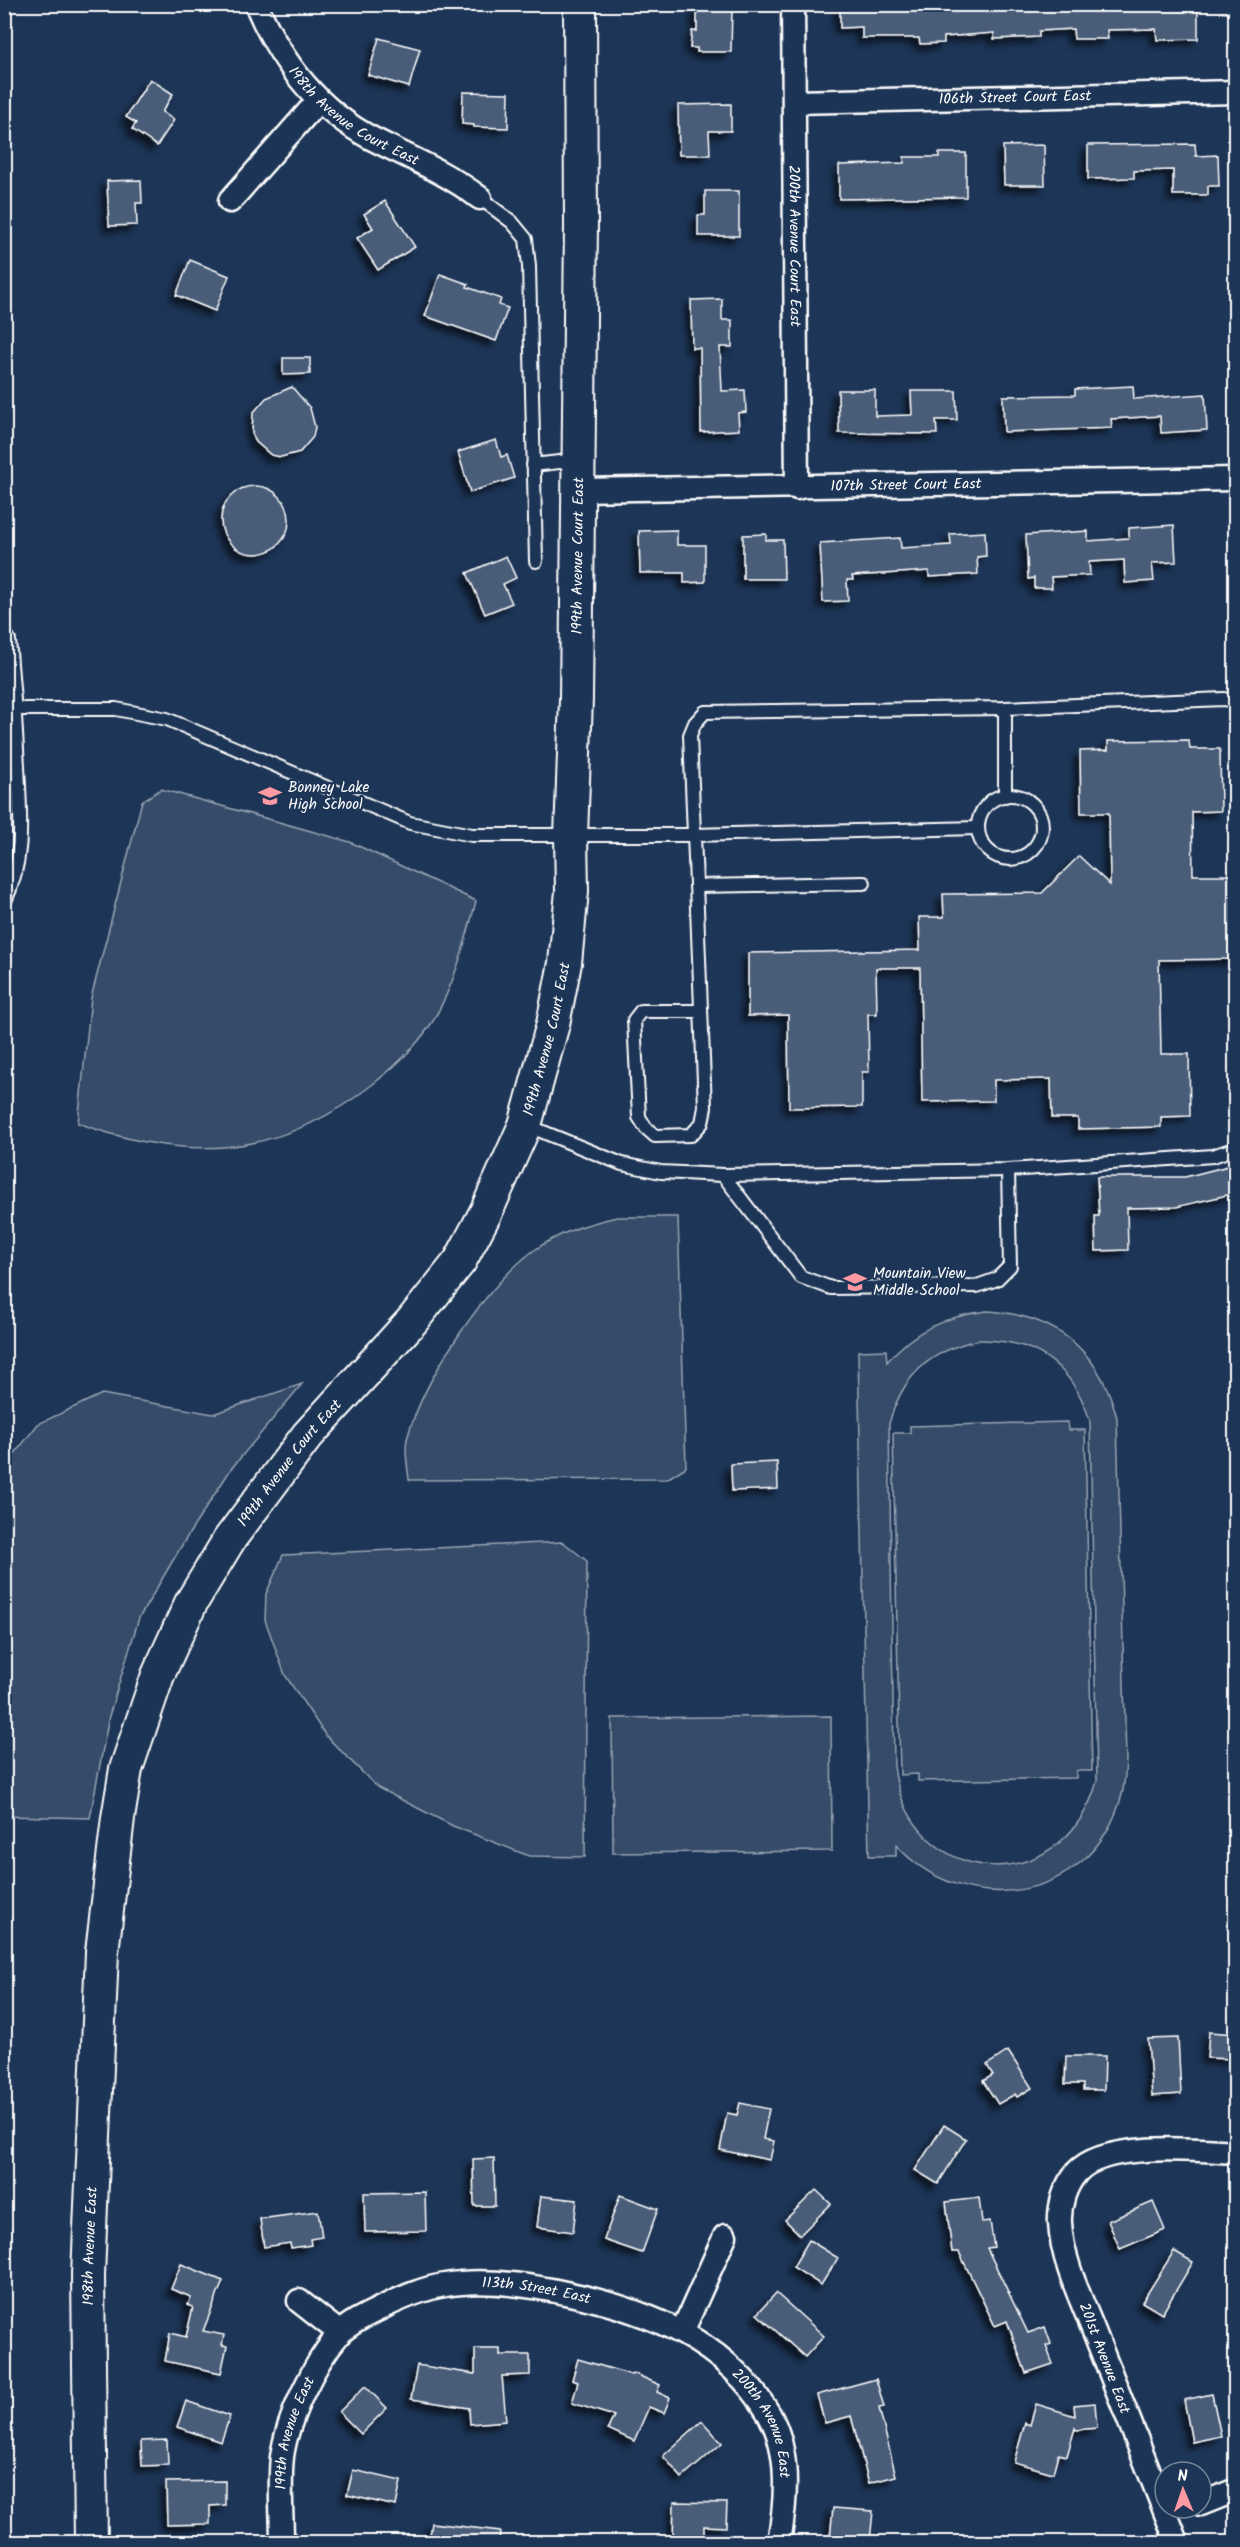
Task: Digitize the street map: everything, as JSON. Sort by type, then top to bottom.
[{"type":"main road","name":"199th Avenue Court East","points":[[102,1952],[117,1818],[126,1769],[158,1674],[191,1603],[229,1540],[307,1436],[412,1321],[460,1261],[486,1212],[525,1125],[553,1024],[565,963],[572,891],[581,225],[580,4]]},
{"type":"main road","name":"198th Avenue East","points":[[91,2542],[87,2275],[102,1952]]},
{"type":"street","name":"198th Avenue Court East","points":[[256,4],[276,45],[318,101],[340,119],[369,137],[452,177],[480,198]]},
{"type":"street","name":"200th Avenue Court East","points":[[793,4],[797,488]]},
{"type":"street","name":"106th Street Court East","points":[[795,102],[1236,92]]},
{"type":"street","points":[[230,201],[318,101]]},
{"type":"street","name":"107th Street Court East","points":[[578,475],[797,488],[1236,479]]},
{"type":"street","name":"201st Avenue East","points":[[1153,2482],[1066,2256],[1060,2212],[1062,2199],[1077,2172],[1102,2156],[1173,2149],[1236,2152]]},
{"type":"street","points":[[682,2332],[725,2236]]},
{"type":"street","name":"113th Street East","points":[[340,2332],[401,2298],[428,2289],[465,2283],[506,2284],[548,2289],[613,2303],[682,2332]]},
{"type":"street","points":[[299,2301],[340,2332]]},
{"type":"street","name":"199th Avenue East","points":[[282,2542],[282,2458],[285,2441],[304,2392],[340,2332]]},
{"type":"street","name":"200th Avenue East","points":[[682,2332],[707,2348],[745,2379],[770,2416],[784,2464],[786,2492],[779,2542]]},
{"type":"street","points":[[1213,2499],[1236,2490]]},
{"type":"street","name":"201st Avenue East","points":[[1168,2520],[1177,2542]]},
{"type":"lane","points":[[480,198],[512,222],[526,238],[530,266],[536,561]]},
{"type":"lane","points":[[533,465],[578,475]]},
{"type":"lane","points":[[4,631],[9,640],[10,709],[21,836],[12,887],[4,903]]},
{"type":"lane","points":[[701,1011],[641,1011],[634,1020],[639,1117],[654,1136],[691,1135],[702,1123],[705,1107],[690,735],[695,723],[705,712],[1005,708],[1224,699],[1236,702]]},
{"type":"lane","points":[[1005,708],[1005,795]]},
{"type":"lane","points":[[10,709],[116,709],[167,719],[410,824],[472,835],[571,837],[978,828]]},
{"type":"lane","points":[[1005,795],[1019,796],[1036,807],[1043,826],[1037,845],[1021,858],[1001,858],[985,847],[978,828],[983,809],[990,802],[1005,795]]},
{"type":"lane","points":[[696,886],[864,883]]},
{"type":"lane","points":[[525,1125],[622,1164],[661,1172],[723,1175],[1008,1170],[1213,1156],[1236,1148]]},
{"type":"lane","points":[[723,1175],[801,1277],[831,1288],[977,1286],[997,1279],[1010,1266],[1008,1170]]},
{"type":"shaded area","points":[[161,789],[350,842],[476,901],[459,963],[447,993],[433,1021],[420,1039],[398,1063],[373,1084],[338,1109],[303,1127],[268,1139],[231,1146],[195,1148],[157,1144],[118,1136],[78,1123],[91,998],[142,801]]},
{"type":"shaded area","points":[[617,1217],[678,1217],[686,1467],[667,1479],[409,1480],[406,1444],[415,1416],[441,1363],[476,1311],[514,1267],[533,1251],[574,1230]]},
{"type":"shaded area","points":[[987,1311],[1034,1320],[1072,1341],[1087,1356],[1099,1374],[1117,1418],[1126,1760],[1123,1791],[1104,1835],[1081,1861],[1053,1880],[1022,1889],[989,1891],[955,1884],[924,1869],[896,1845],[896,1856],[869,1856],[858,1351],[886,1350],[887,1362],[908,1341],[932,1326],[972,1313]],"holes":[[[978,1340],[1018,1344],[1034,1351],[1062,1371],[1083,1402],[1090,1421],[1097,1781],[1079,1820],[1053,1847],[1022,1862],[989,1865],[956,1857],[927,1838],[906,1807],[894,1766],[889,1424],[902,1392],[920,1368],[945,1351],[961,1345]]]},
{"type":"shaded area","points":[[302,1384],[231,1469],[185,1540],[139,1618],[109,1716],[90,1818],[5,1816],[5,1466],[38,1424],[102,1394],[213,1414]]},
{"type":"shaded area","points":[[1068,1422],[1069,1430],[1085,1430],[1092,1771],[1076,1771],[1076,1778],[918,1781],[918,1774],[900,1775],[893,1433],[910,1433],[910,1426]]},
{"type":"shaded area","points":[[563,1542],[587,1561],[585,1857],[529,1856],[453,1826],[378,1788],[326,1736],[285,1675],[265,1620],[266,1594],[283,1555]]},
{"type":"shaded area","points":[[831,1716],[832,1851],[613,1853],[612,1718]]},
{"type":"building","points":[[962,4],[962,7],[1198,4],[1198,39],[1157,40],[1156,29],[1107,30],[1108,39],[1074,39],[1073,29],[1039,31],[1039,37],[994,39],[994,33],[944,37],[944,43],[920,44],[919,38],[862,38],[862,27],[840,28],[840,5]]},
{"type":"building","points":[[697,8],[732,8],[731,52],[697,52],[697,48],[690,48],[692,31],[697,31]]},
{"type":"building","points":[[379,38],[420,49],[409,87],[368,75]]},
{"type":"building","points":[[150,79],[173,94],[162,112],[174,120],[157,146],[132,129],[136,123],[126,117]]},
{"type":"building","points":[[463,92],[509,93],[508,128],[474,127],[474,125],[462,124]]},
{"type":"building","points":[[731,104],[731,131],[709,131],[710,155],[679,155],[678,105]]},
{"type":"building","points":[[1195,144],[1196,156],[1218,155],[1219,186],[1208,186],[1208,195],[1173,195],[1173,170],[1134,171],[1134,178],[1088,179],[1088,145]]},
{"type":"building","points":[[1044,145],[1045,185],[1004,185],[1003,146]]},
{"type":"building","points":[[939,153],[966,153],[966,197],[839,199],[839,165],[904,163],[904,157],[939,157]]},
{"type":"building","points":[[141,180],[142,203],[136,203],[137,225],[109,226],[107,181]]},
{"type":"building","points":[[705,191],[739,191],[739,236],[698,236],[698,215],[705,215]]},
{"type":"building","points":[[385,201],[415,247],[378,270],[357,238],[373,228],[364,214]]},
{"type":"building","points":[[190,260],[229,276],[215,311],[176,295]]},
{"type":"building","points":[[440,274],[501,299],[499,305],[508,308],[496,341],[425,316]]},
{"type":"building","points":[[722,299],[722,320],[732,320],[732,347],[720,347],[722,391],[745,390],[746,412],[738,413],[739,430],[701,432],[700,348],[692,348],[691,300]]},
{"type":"building","points":[[283,358],[310,358],[310,374],[283,375]]},
{"type":"building","points":[[1133,386],[1134,399],[1205,394],[1207,430],[1161,433],[1160,416],[1111,419],[1112,428],[1004,432],[1003,396],[1075,395],[1075,389]]},
{"type":"building","points":[[292,387],[310,408],[315,427],[313,437],[300,452],[281,457],[271,455],[256,442],[252,433],[253,413],[266,398]]},
{"type":"building","points":[[838,390],[875,390],[875,416],[912,415],[911,391],[956,391],[957,420],[936,420],[937,434],[839,433]]},
{"type":"building","points":[[496,440],[501,457],[507,455],[514,478],[470,492],[458,452]]},
{"type":"building","points":[[255,486],[268,489],[279,496],[286,507],[289,520],[286,533],[279,544],[268,551],[255,554],[242,551],[231,544],[224,533],[221,520],[224,507],[231,496],[242,489]]},
{"type":"building","points":[[1174,525],[1176,562],[1152,563],[1154,581],[1125,583],[1124,560],[1089,562],[1090,575],[1051,577],[1052,588],[1034,588],[1034,578],[1028,579],[1026,535],[1088,531],[1088,541],[1129,538],[1129,528]]},
{"type":"building","points":[[677,530],[677,545],[705,545],[705,582],[684,583],[684,573],[640,573],[639,531]]},
{"type":"building","points":[[985,532],[986,556],[977,557],[978,574],[929,577],[929,571],[852,576],[853,580],[847,580],[848,601],[823,602],[820,543],[900,538],[901,548],[951,545],[950,534]]},
{"type":"building","points":[[766,534],[766,540],[783,540],[784,579],[743,579],[743,535]]},
{"type":"building","points":[[506,556],[516,578],[503,584],[512,603],[485,614],[467,573]]},
{"type":"building","points":[[1189,740],[1190,749],[1220,749],[1221,811],[1192,812],[1193,875],[1236,875],[1236,959],[1159,960],[1161,1054],[1189,1054],[1190,1116],[1161,1117],[1161,1127],[1078,1129],[1078,1118],[1052,1118],[1051,1079],[994,1080],[994,1101],[922,1102],[920,968],[876,968],[877,1014],[868,1014],[869,1072],[862,1072],[862,1107],[789,1108],[788,1015],[748,1016],[748,953],[920,950],[919,917],[944,917],[943,894],[1042,893],[1079,856],[1110,885],[1109,813],[1081,813],[1080,751],[1108,750],[1108,741]]},
{"type":"building","points":[[1232,1165],[1236,1193],[1176,1207],[1127,1208],[1128,1250],[1096,1251],[1095,1216],[1099,1216],[1097,1177],[1185,1177]]},
{"type":"building","points":[[777,1462],[778,1489],[732,1491],[731,1464]]},
{"type":"building","points":[[1209,2032],[1236,2034],[1236,2059],[1207,2058]]},
{"type":"building","points":[[1178,2038],[1181,2094],[1152,2096],[1148,2039]]},
{"type":"building","points":[[1008,2051],[1032,2088],[1017,2097],[1015,2094],[998,2104],[983,2081],[993,2075],[987,2065]]},
{"type":"building","points":[[1066,2056],[1105,2056],[1104,2090],[1083,2090],[1083,2084],[1065,2084]]},
{"type":"building","points":[[740,2103],[769,2109],[763,2139],[774,2141],[770,2160],[720,2150],[727,2113],[737,2115]]},
{"type":"building","points":[[944,2125],[966,2139],[938,2184],[915,2170]]},
{"type":"building","points":[[494,2158],[495,2206],[474,2206],[473,2159]]},
{"type":"building","points":[[816,2190],[831,2204],[800,2235],[785,2220]]},
{"type":"building","points":[[425,2192],[426,2231],[365,2232],[364,2193]]},
{"type":"building","points":[[620,2195],[658,2209],[642,2253],[604,2240]]},
{"type":"building","points":[[541,2196],[577,2200],[573,2232],[537,2227]]},
{"type":"building","points":[[979,2198],[982,2222],[990,2221],[994,2247],[987,2248],[1028,2333],[1045,2327],[1051,2344],[1046,2346],[1053,2364],[1026,2373],[1007,2321],[995,2326],[959,2252],[952,2252],[946,2202]]},
{"type":"building","points":[[1153,2202],[1165,2230],[1120,2249],[1108,2221]]},
{"type":"building","points":[[318,2211],[322,2237],[310,2239],[311,2245],[291,2248],[290,2243],[264,2247],[260,2219]]},
{"type":"building","points":[[809,2240],[838,2258],[821,2285],[793,2267]]},
{"type":"building","points":[[1174,2251],[1193,2262],[1162,2314],[1142,2302]]},
{"type":"building","points":[[181,2264],[223,2281],[203,2331],[224,2335],[222,2345],[227,2346],[221,2373],[165,2361],[170,2333],[186,2337],[193,2307],[188,2305],[191,2297],[171,2289]]},
{"type":"building","points":[[776,2293],[824,2336],[805,2357],[757,2314]]},
{"type":"building","points":[[475,2349],[500,2349],[500,2355],[530,2355],[530,2375],[502,2376],[506,2421],[470,2424],[469,2408],[411,2399],[417,2365],[475,2374]]},
{"type":"building","points":[[578,2359],[632,2375],[633,2373],[660,2385],[657,2392],[670,2398],[664,2413],[649,2407],[634,2441],[608,2429],[614,2416],[572,2403],[578,2382],[572,2380]]},
{"type":"building","points":[[876,2379],[884,2407],[879,2408],[896,2476],[869,2483],[851,2416],[825,2423],[817,2395]]},
{"type":"building","points":[[365,2386],[387,2408],[361,2434],[339,2412]]},
{"type":"building","points":[[1212,2394],[1221,2436],[1192,2442],[1184,2400]]},
{"type":"building","points":[[186,2401],[230,2416],[221,2442],[177,2427]]},
{"type":"building","points":[[1095,2403],[1097,2428],[1076,2430],[1075,2428],[1067,2456],[1058,2454],[1053,2473],[1014,2462],[1025,2423],[1030,2425],[1036,2404],[1075,2416],[1074,2405]]},
{"type":"building","points":[[702,2421],[722,2443],[682,2478],[663,2456]]},
{"type":"building","points":[[167,2440],[168,2465],[142,2466],[141,2441]]},
{"type":"building","points":[[353,2470],[401,2481],[396,2506],[347,2495]]},
{"type":"building","points":[[225,2481],[225,2505],[210,2506],[210,2524],[167,2525],[166,2482]]},
{"type":"building","points":[[674,2502],[727,2503],[726,2527],[704,2526],[704,2542],[673,2542]]},
{"type":"building","points":[[833,2508],[873,2511],[870,2541],[830,2538]]},
{"type":"building","points":[[432,2523],[500,2531],[499,2542],[429,2542]]},
{"type":"place","name":"Bonney Lake High School","points":[[270,796]]},
{"type":"place","name":"Mountain View Middle School","points":[[855,1282]]}]
